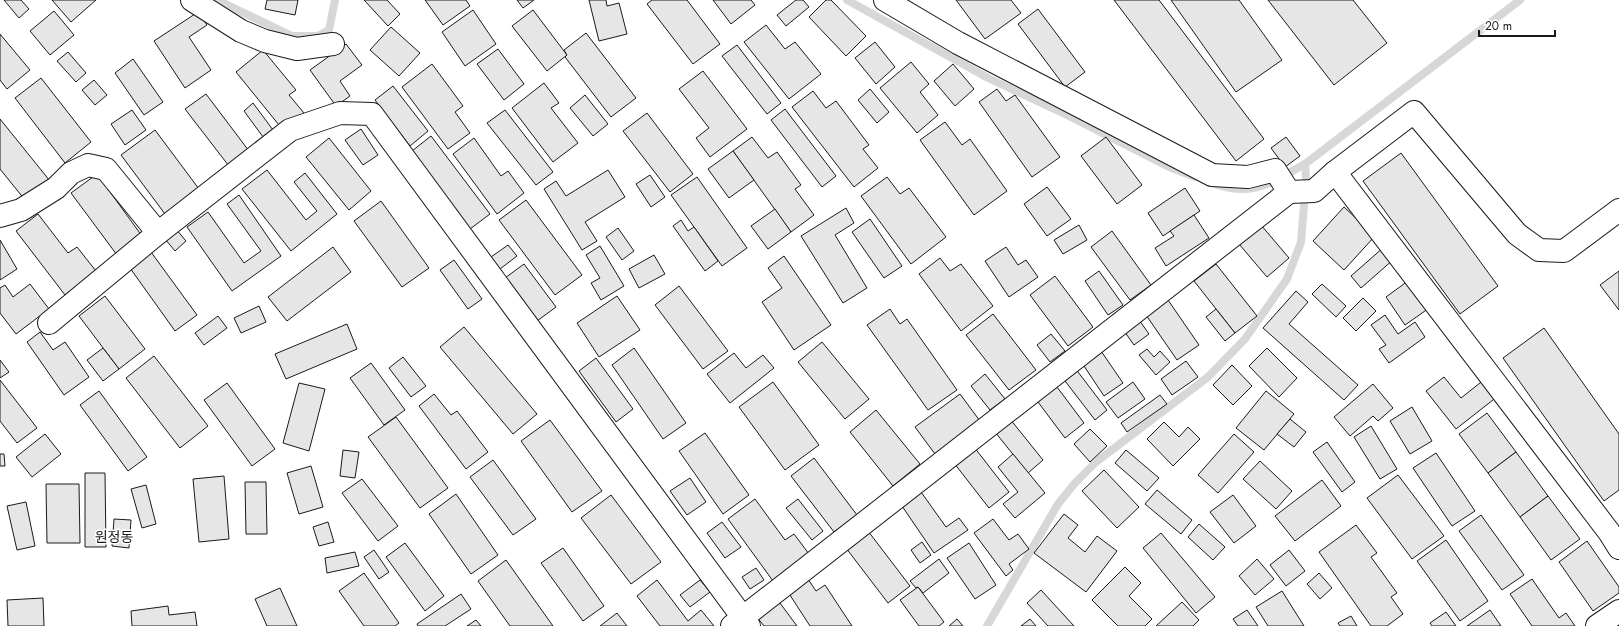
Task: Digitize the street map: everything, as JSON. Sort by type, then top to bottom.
[{"type":"street","points":[[192,0],[241,31],[265,41],[297,50],[333,44]]},
{"type":"street","points":[[885,0],[958,43],[1212,175],[1248,177],[1292,186]]},
{"type":"street","points":[[49,323],[158,233],[290,130],[340,113],[372,114],[741,623],[1292,186],[1335,172],[1414,112],[1517,234],[1539,250],[1564,251],[1619,210]]},
{"type":"street","points":[[0,216],[21,210],[56,188],[71,173],[88,165],[106,169],[158,233]]},
{"type":"street","points":[[1335,172],[1616,535]]},
{"type":"street","points":[[1597,626],[1619,611]]},
{"type":"building","points":[[4,0],[21,0],[29,9],[19,18]]},
{"type":"building","points":[[52,0],[96,0],[71,22]]},
{"type":"building","points":[[267,0],[298,0],[295,15],[265,9]]},
{"type":"building","points":[[364,0],[387,0],[400,14],[388,26]]},
{"type":"building","points":[[425,0],[466,0],[470,6],[443,25]]},
{"type":"building","points":[[517,0],[534,0],[523,8]]},
{"type":"building","points":[[589,0],[606,0],[607,6],[619,3],[627,34],[599,41]]},
{"type":"building","points":[[652,0],[687,0],[720,44],[693,64],[647,4]]},
{"type":"building","points":[[713,0],[751,0],[755,5],[731,24]]},
{"type":"building","points":[[796,0],[803,0],[809,7],[786,26],[777,15]]},
{"type":"building","points":[[826,0],[831,0],[866,36],[846,56],[809,17]]},
{"type":"building","points":[[956,0],[1011,0],[1021,13],[985,39]]},
{"type":"building","points":[[1114,0],[1159,0],[1264,139],[1236,161]]},
{"type":"building","points":[[1171,0],[1239,0],[1282,60],[1236,92]]},
{"type":"building","points":[[1268,0],[1353,0],[1387,43],[1334,85]]},
{"type":"building","points":[[1038,9],[1085,72],[1065,87],[1018,24]]},
{"type":"building","points":[[473,10],[496,44],[465,66],[442,32]]},
{"type":"building","points":[[533,10],[567,55],[547,71],[512,26]]},
{"type":"building","points":[[54,11],[74,35],[50,55],[30,31]]},
{"type":"building","points":[[198,12],[207,25],[189,37],[211,70],[185,88],[154,41]]},
{"type":"building","points":[[766,25],[785,49],[795,42],[821,74],[789,99],[744,42]]},
{"type":"building","points":[[391,27],[420,53],[399,76],[370,50]]},
{"type":"building","points":[[586,33],[636,98],[611,117],[565,57],[567,55],[564,50]]},
{"type":"building","points":[[0,34],[30,70],[7,89],[0,80]]},
{"type":"building","points":[[875,42],[895,67],[876,84],[855,58]]},
{"type":"building","points":[[346,44],[362,65],[340,81],[350,96],[336,106],[310,70]]},
{"type":"building","points":[[737,45],[781,103],[767,114],[722,56]]},
{"type":"building","points":[[498,49],[524,84],[504,100],[477,64]]},
{"type":"building","points":[[263,50],[296,90],[289,95],[304,113],[283,130],[236,72]]},
{"type":"building","points":[[68,52],[86,73],[76,82],[57,61]]},
{"type":"building","points":[[133,59],[163,102],[144,115],[115,73]]},
{"type":"building","points":[[911,62],[929,84],[920,92],[938,115],[917,133],[880,88]]},
{"type":"building","points":[[432,64],[463,106],[455,112],[470,133],[448,149],[402,87]]},
{"type":"building","points":[[953,64],[974,89],[955,106],[934,81]]},
{"type":"building","points":[[703,71],[747,129],[710,157],[696,138],[709,128],[679,89]]},
{"type":"building","points":[[41,78],[91,142],[65,163],[15,98]]},
{"type":"building","points":[[94,80],[107,95],[95,105],[82,90]]},
{"type":"building","points":[[544,83],[559,103],[551,108],[578,143],[553,162],[512,108]]},
{"type":"building","points":[[393,86],[428,131],[410,146],[375,100]]},
{"type":"building","points":[[870,89],[889,112],[877,123],[858,100]]},
{"type":"building","points":[[997,89],[1006,101],[1015,95],[1060,157],[1032,177],[979,102]]},
{"type":"building","points":[[813,91],[826,108],[836,101],[869,145],[863,149],[878,168],[854,187],[792,107]]},
{"type":"building","points":[[206,94],[252,155],[232,170],[185,109]]},
{"type":"building","points":[[585,95],[608,124],[593,136],[570,108]]},
{"type":"building","points":[[253,103],[276,134],[266,141],[244,111]]},
{"type":"building","points":[[785,109],[836,176],[822,187],[771,120]]},
{"type":"building","points":[[132,110],[146,130],[125,145],[111,124]]},
{"type":"building","points":[[505,110],[553,172],[536,185],[487,123]]},
{"type":"building","points":[[647,113],[693,174],[670,192],[623,131]]},
{"type":"building","points":[[0,119],[50,181],[25,200],[0,169]]},
{"type":"building","points":[[945,122],[962,145],[970,139],[1007,191],[974,215],[920,140]]},
{"type":"building","points":[[361,129],[378,155],[363,165],[345,140]]},
{"type":"building","points":[[155,130],[202,193],[168,218],[121,155]]},
{"type":"building","points":[[431,136],[490,214],[470,229],[412,151]]},
{"type":"building","points":[[752,137],[768,158],[777,152],[801,185],[795,189],[814,215],[791,232],[733,151]]},
{"type":"building","points":[[1106,137],[1142,185],[1117,204],[1081,156]]},
{"type":"building","points":[[1286,137],[1300,156],[1285,167],[1271,148]]},
{"type":"building","points":[[329,138],[371,191],[349,210],[306,157]]},
{"type":"building","points":[[474,138],[501,176],[508,171],[524,193],[497,214],[453,154]]},
{"type":"building","points":[[733,151],[754,180],[729,198],[708,169]]},
{"type":"building","points":[[1401,153],[1498,286],[1460,314],[1363,181]]},
{"type":"building","points":[[267,170],[306,220],[317,211],[294,182],[305,173],[337,214],[291,251],[242,189]]},
{"type":"building","points":[[608,170],[625,197],[585,222],[597,241],[582,250],[544,189],[556,181],[566,196]]},
{"type":"building","points":[[97,174],[142,236],[117,255],[71,193]]},
{"type":"building","points":[[650,175],[665,197],[651,207],[636,184]]},
{"type":"building","points":[[697,177],[747,248],[722,266],[671,195]]},
{"type":"building","points":[[887,177],[900,194],[909,188],[946,237],[911,264],[861,196]]},
{"type":"building","points":[[1047,187],[1071,219],[1047,236],[1024,204]]},
{"type":"building","points":[[1185,188],[1200,211],[1163,236],[1148,213]]},
{"type":"building","points":[[239,195],[281,256],[232,291],[187,227],[208,212],[244,263],[261,251],[227,204]]},
{"type":"building","points":[[526,200],[582,275],[555,295],[499,220]]},
{"type":"building","points":[[381,201],[429,268],[402,287],[354,221]]},
{"type":"building","points":[[1344,207],[1375,236],[1344,270],[1313,241]]},
{"type":"building","points":[[846,208],[854,223],[835,235],[867,288],[843,303],[801,236]]},
{"type":"building","points":[[775,209],[791,232],[768,249],[751,226]]},
{"type":"building","points":[[38,214],[68,253],[77,247],[96,271],[65,295],[16,231]]},
{"type":"building","points":[[1194,215],[1209,238],[1166,266],[1155,248],[1174,236],[1170,231]]},
{"type":"building","points":[[870,219],[902,266],[884,278],[852,232]]},
{"type":"building","points":[[681,220],[688,231],[694,227],[718,261],[705,271],[673,226]]},
{"type":"building","points":[[1079,225],[1087,240],[1063,254],[1054,240]]},
{"type":"building","points":[[1261,225],[1289,258],[1267,277],[1239,244]]},
{"type":"building","points":[[618,228],[634,251],[622,260],[606,237]]},
{"type":"building","points":[[176,229],[186,241],[175,251],[165,239]]},
{"type":"building","points":[[1112,231],[1151,285],[1130,300],[1091,247]]},
{"type":"building","points":[[0,240],[17,269],[0,280]]},
{"type":"building","points":[[508,245],[517,256],[500,269],[491,257]]},
{"type":"building","points":[[600,246],[624,286],[601,300],[591,283],[600,278],[586,255]]},
{"type":"building","points":[[333,247],[351,272],[287,321],[268,297]]},
{"type":"building","points":[[1006,247],[1018,265],[1026,260],[1038,277],[1009,297],[985,261]]},
{"type":"building","points":[[1384,247],[1394,259],[1361,288],[1351,276]]},
{"type":"building","points":[[151,252],[197,315],[175,331],[130,268]]},
{"type":"building","points":[[654,255],[665,274],[639,288],[629,269]]},
{"type":"building","points":[[784,256],[831,325],[794,350],[762,302],[782,288],[768,268]]},
{"type":"building","points":[[940,258],[950,271],[961,264],[993,306],[961,331],[919,274]]},
{"type":"building","points":[[454,260],[482,299],[468,309],[440,270]]},
{"type":"building","points":[[524,264],[556,307],[537,321],[505,278]]},
{"type":"building","points":[[1216,264],[1257,316],[1235,333],[1194,281]]},
{"type":"building","points":[[1099,271],[1123,305],[1108,315],[1085,281]]},
{"type":"building","points":[[1619,271],[1619,310],[1600,285]]},
{"type":"building","points":[[1055,276],[1093,327],[1068,346],[1030,295]]},
{"type":"building","points":[[1412,278],[1432,306],[1405,325],[1386,297]]},
{"type":"building","points":[[30,284],[49,309],[16,334],[0,313],[0,288],[5,285],[13,297]]},
{"type":"building","points":[[1322,284],[1346,306],[1336,317],[1312,294]]},
{"type":"building","points":[[679,286],[728,351],[703,369],[655,305]]},
{"type":"building","points":[[1296,291],[1308,302],[1289,324],[1358,385],[1344,400],[1263,328]]},
{"type":"building","points":[[105,296],[145,349],[119,369],[79,316]]},
{"type":"building","points":[[617,296],[640,330],[599,357],[577,323]]},
{"type":"building","points":[[1363,298],[1376,311],[1356,331],[1343,318]]},
{"type":"building","points":[[1168,300],[1199,345],[1177,360],[1146,315]]},
{"type":"building","points":[[259,306],[266,322],[241,333],[234,318]]},
{"type":"building","points":[[890,309],[900,324],[907,319],[957,390],[928,410],[867,325]]},
{"type":"building","points":[[1216,309],[1235,333],[1225,341],[1206,317]]},
{"type":"building","points":[[993,314],[1036,370],[1009,390],[966,335]]},
{"type":"building","points":[[1385,315],[1398,334],[1415,322],[1425,337],[1389,363],[1379,349],[1386,345],[1371,325]]},
{"type":"building","points":[[218,316],[227,328],[204,345],[195,333]]},
{"type":"building","points":[[1137,317],[1149,334],[1134,345],[1122,328]]},
{"type":"building","points":[[347,324],[357,349],[286,379],[275,354]]},
{"type":"building","points":[[464,327],[537,414],[513,434],[440,347]]},
{"type":"building","points":[[1544,328],[1619,434],[1619,490],[1604,501],[1503,358]]},
{"type":"building","points":[[40,332],[53,350],[65,342],[89,377],[64,395],[27,342]]},
{"type":"building","points":[[1051,334],[1065,351],[1050,362],[1037,345]]},
{"type":"building","points":[[822,342],[869,399],[845,419],[798,362]]},
{"type":"building","points":[[103,348],[119,369],[103,381],[87,360]]},
{"type":"building","points":[[634,348],[686,423],[663,439],[612,365]]},
{"type":"building","points":[[1267,348],[1297,378],[1279,397],[1249,366]]},
{"type":"building","points":[[1147,349],[1154,357],[1160,351],[1170,362],[1156,375],[1139,355]]},
{"type":"building","points":[[1101,351],[1123,383],[1104,396],[1082,363]]},
{"type":"building","points":[[734,353],[746,368],[763,355],[774,368],[730,403],[707,374]]},
{"type":"building","points":[[154,356],[208,426],[180,448],[126,378]]},
{"type":"building","points":[[403,357],[426,386],[411,397],[389,368]]},
{"type":"building","points":[[596,358],[633,409],[616,422],[579,371]]},
{"type":"building","points":[[0,360],[9,372],[0,378]]},
{"type":"building","points":[[1186,361],[1198,377],[1172,395],[1161,379]]},
{"type":"building","points":[[371,363],[405,410],[384,425],[350,378]]},
{"type":"building","points":[[1232,365],[1252,386],[1233,405],[1213,385]]},
{"type":"building","points":[[1075,368],[1107,410],[1095,420],[1062,377]]},
{"type":"building","points":[[985,374],[1005,399],[990,410],[971,386]]},
{"type":"building","points":[[1444,377],[1461,398],[1485,379],[1498,396],[1456,429],[1426,391]]},
{"type":"building","points":[[0,380],[37,428],[17,443],[0,421]]},
{"type":"building","points":[[773,382],[819,445],[785,470],[739,407]]},
{"type":"building","points":[[1133,382],[1145,399],[1118,418],[1106,402]]},
{"type":"building","points":[[227,383],[275,449],[252,466],[204,400]]},
{"type":"building","points":[[299,383],[325,389],[309,451],[283,443]]},
{"type":"building","points":[[1054,383],[1084,423],[1065,438],[1035,398]]},
{"type":"building","points":[[1373,384],[1393,408],[1378,421],[1373,416],[1350,436],[1334,417]]},
{"type":"building","points":[[99,391],[147,457],[128,471],[80,405]]},
{"type":"building","points":[[1266,391],[1294,414],[1264,450],[1236,428]]},
{"type":"building","points":[[434,394],[451,415],[457,411],[488,452],[466,469],[419,406]]},
{"type":"building","points":[[960,394],[980,421],[935,454],[915,427]]},
{"type":"building","points":[[1160,395],[1167,404],[1127,432],[1121,423]]},
{"type":"building","points":[[1412,407],[1432,441],[1410,454],[1390,421]]},
{"type":"building","points":[[876,410],[920,464],[893,486],[850,432]]},
{"type":"building","points":[[1487,413],[1516,452],[1488,473],[1459,434]]},
{"type":"building","points":[[396,417],[448,488],[420,508],[368,437]]},
{"type":"building","points":[[1010,419],[1043,460],[1028,473],[995,432]]},
{"type":"building","points":[[1290,419],[1306,432],[1294,447],[1277,434]]},
{"type":"building","points":[[550,420],[602,491],[572,512],[521,441]]},
{"type":"building","points":[[1164,422],[1179,437],[1188,427],[1200,439],[1173,466],[1147,439]]},
{"type":"building","points":[[1371,426],[1397,469],[1380,479],[1354,437]]},
{"type":"building","points":[[1090,429],[1107,446],[1090,462],[1074,444]]},
{"type":"building","points":[[705,433],[749,495],[723,514],[679,451]]},
{"type":"building","points":[[45,434],[61,454],[32,477],[16,457]]},
{"type":"building","points":[[1234,434],[1254,452],[1218,493],[1198,475]]},
{"type":"building","points":[[1327,442],[1355,482],[1342,492],[1313,452]]},
{"type":"building","points":[[974,447],[1009,492],[989,508],[954,463]]},
{"type":"building","points":[[343,450],[359,452],[355,478],[340,476]]},
{"type":"building","points":[[1126,450],[1159,478],[1147,491],[1115,463]]},
{"type":"building","points":[[1516,452],[1548,496],[1520,517],[1488,473]]},
{"type":"building","points":[[1436,453],[1475,511],[1452,526],[1413,468]]},
{"type":"building","points":[[0,454],[4,454],[5,466],[0,466]]},
{"type":"building","points":[[1013,454],[1045,493],[1015,518],[1003,504],[1018,492],[998,467]]},
{"type":"building","points":[[814,458],[857,515],[834,532],[791,476]]},
{"type":"building","points":[[493,460],[536,519],[513,535],[470,477]]},
{"type":"building","points":[[1260,461],[1292,491],[1276,509],[1243,479]]},
{"type":"building","points":[[311,466],[323,507],[299,514],[287,473]]},
{"type":"building","points":[[1104,470],[1139,507],[1117,528],[1082,491]]},
{"type":"building","points":[[85,473],[105,473],[106,547],[85,547]]},
{"type":"building","points":[[1398,475],[1444,536],[1412,559],[1367,498]]},
{"type":"building","points":[[224,476],[229,539],[199,542],[193,479]]},
{"type":"building","points":[[690,478],[706,502],[687,515],[670,491]]},
{"type":"building","points":[[362,479],[398,526],[378,541],[342,493]]},
{"type":"building","points":[[1322,480],[1341,506],[1295,541],[1275,516]]},
{"type":"building","points":[[245,482],[266,482],[267,534],[246,534]]},
{"type":"building","points":[[46,484],[79,484],[80,543],[47,543]]},
{"type":"building","points":[[146,485],[156,524],[142,528],[131,489]]},
{"type":"building","points":[[1157,490],[1192,520],[1181,534],[1145,504]]},
{"type":"building","points":[[921,492],[946,527],[959,518],[968,530],[934,553],[902,506]]},
{"type":"building","points":[[456,494],[498,555],[471,574],[429,514]]},
{"type":"building","points":[[611,495],[661,562],[631,584],[581,518]]},
{"type":"building","points":[[1233,495],[1256,526],[1234,543],[1210,512]]},
{"type":"building","points":[[1548,496],[1580,539],[1551,560],[1520,517]]},
{"type":"building","points":[[755,499],[785,540],[794,534],[809,554],[773,581],[728,519]]},
{"type":"building","points":[[798,499],[823,531],[812,540],[786,508]]},
{"type":"building","points":[[26,502],[35,546],[17,550],[7,506]]},
{"type":"building","points":[[1064,514],[1078,525],[1068,538],[1085,552],[1097,536],[1117,551],[1086,592],[1034,553]]},
{"type":"building","points":[[1481,515],[1524,575],[1502,590],[1459,531]]},
{"type":"building","points":[[114,519],[131,520],[129,548],[112,546]]},
{"type":"building","points":[[993,519],[1009,540],[1018,534],[1029,549],[1009,564],[1013,570],[1006,576],[974,533]]},
{"type":"building","points":[[328,522],[334,542],[319,546],[313,527]]},
{"type":"building","points":[[722,522],[741,547],[725,558],[707,533]]},
{"type":"building","points":[[1199,524],[1225,547],[1213,560],[1188,537]]},
{"type":"building","points":[[1356,525],[1377,553],[1371,557],[1397,593],[1391,597],[1403,614],[1387,626],[1371,626],[1319,552]]},
{"type":"building","points":[[868,531],[910,586],[888,603],[846,548]]},
{"type":"building","points":[[1161,533],[1215,597],[1196,613],[1143,548]]},
{"type":"building","points":[[1446,540],[1488,601],[1460,621],[1417,561]]},
{"type":"building","points":[[1587,541],[1619,587],[1619,593],[1593,611],[1559,562]]},
{"type":"building","points":[[922,542],[931,555],[920,563],[911,550]]},
{"type":"building","points":[[405,543],[444,596],[425,611],[386,557]]},
{"type":"building","points":[[969,543],[996,585],[975,599],[947,558]]},
{"type":"building","points":[[563,548],[604,606],[583,621],[541,563]]},
{"type":"building","points":[[374,550],[389,572],[379,579],[364,557]]},
{"type":"building","points":[[1289,550],[1305,571],[1286,586],[1270,565]]},
{"type":"building","points":[[355,552],[359,566],[327,573],[325,558]]},
{"type":"building","points":[[939,559],[949,573],[923,593],[910,581]]},
{"type":"building","points":[[1257,559],[1274,579],[1255,595],[1239,576]]},
{"type":"building","points":[[506,560],[553,626],[510,626],[478,581]]},
{"type":"building","points":[[1125,567],[1141,583],[1129,596],[1152,619],[1145,626],[1118,626],[1092,600]]},
{"type":"building","points":[[756,568],[764,580],[750,589],[742,577]]},
{"type":"building","points":[[364,573],[399,623],[395,626],[364,626],[339,591]]},
{"type":"building","points":[[1319,573],[1332,588],[1320,599],[1307,584]]},
{"type":"building","points":[[808,579],[816,591],[825,585],[852,626],[810,626],[788,592]]},
{"type":"building","points":[[1532,579],[1559,618],[1566,613],[1575,626],[1532,626],[1510,594]]},
{"type":"building","points":[[657,580],[688,621],[701,610],[714,626],[660,626],[637,596]]},
{"type":"building","points":[[700,580],[710,592],[690,607],[680,595]]},
{"type":"building","points":[[918,587],[944,622],[939,626],[919,626],[900,600]]},
{"type":"building","points":[[280,588],[297,626],[267,626],[255,599]]},
{"type":"building","points":[[1041,590],[1074,626],[1048,626],[1027,603]]},
{"type":"building","points":[[1282,591],[1304,626],[1268,626],[1256,607]]},
{"type":"building","points":[[461,594],[471,609],[445,626],[418,626],[417,624]]},
{"type":"building","points":[[43,598],[44,626],[8,626],[7,600]]},
{"type":"building","points":[[777,599],[797,626],[764,626],[756,616]]},
{"type":"building","points":[[1182,602],[1199,620],[1193,626],[1156,626]]},
{"type":"building","points":[[168,606],[169,615],[195,612],[197,626],[132,626],[131,611]]},
{"type":"building","points":[[1247,610],[1258,626],[1238,626],[1233,619]]},
{"type":"building","points":[[1490,610],[1501,626],[1467,626]]},
{"type":"building","points":[[1446,612],[1456,626],[1432,626],[1430,623]]},
{"type":"building","points":[[617,613],[627,626],[600,626]]},
{"type":"building","points":[[1351,616],[1357,626],[1340,626],[1338,623]]},
{"type":"building","points":[[957,619],[963,626],[949,626]]},
{"type":"building","points":[[1030,619],[1036,626],[1021,626]]},
{"type":"building","points":[[476,620],[481,626],[467,626]]},
{"type":"waterway","points":[[217,0],[292,36],[318,36],[329,30],[335,0]]},
{"type":"waterway","points":[[847,0],[988,78],[1069,116],[1169,167],[1195,177]]},
{"type":"waterway","points":[[1212,183],[1238,189],[1250,189],[1271,182],[1305,164],[1520,0]]},
{"type":"waterway","points":[[987,626],[1058,504],[1075,483],[1096,462],[1208,377],[1245,339],[1287,279],[1301,242],[1306,180],[1305,164]]},
{"type":"district","name":"원정동","points":[[114,537]]}]
